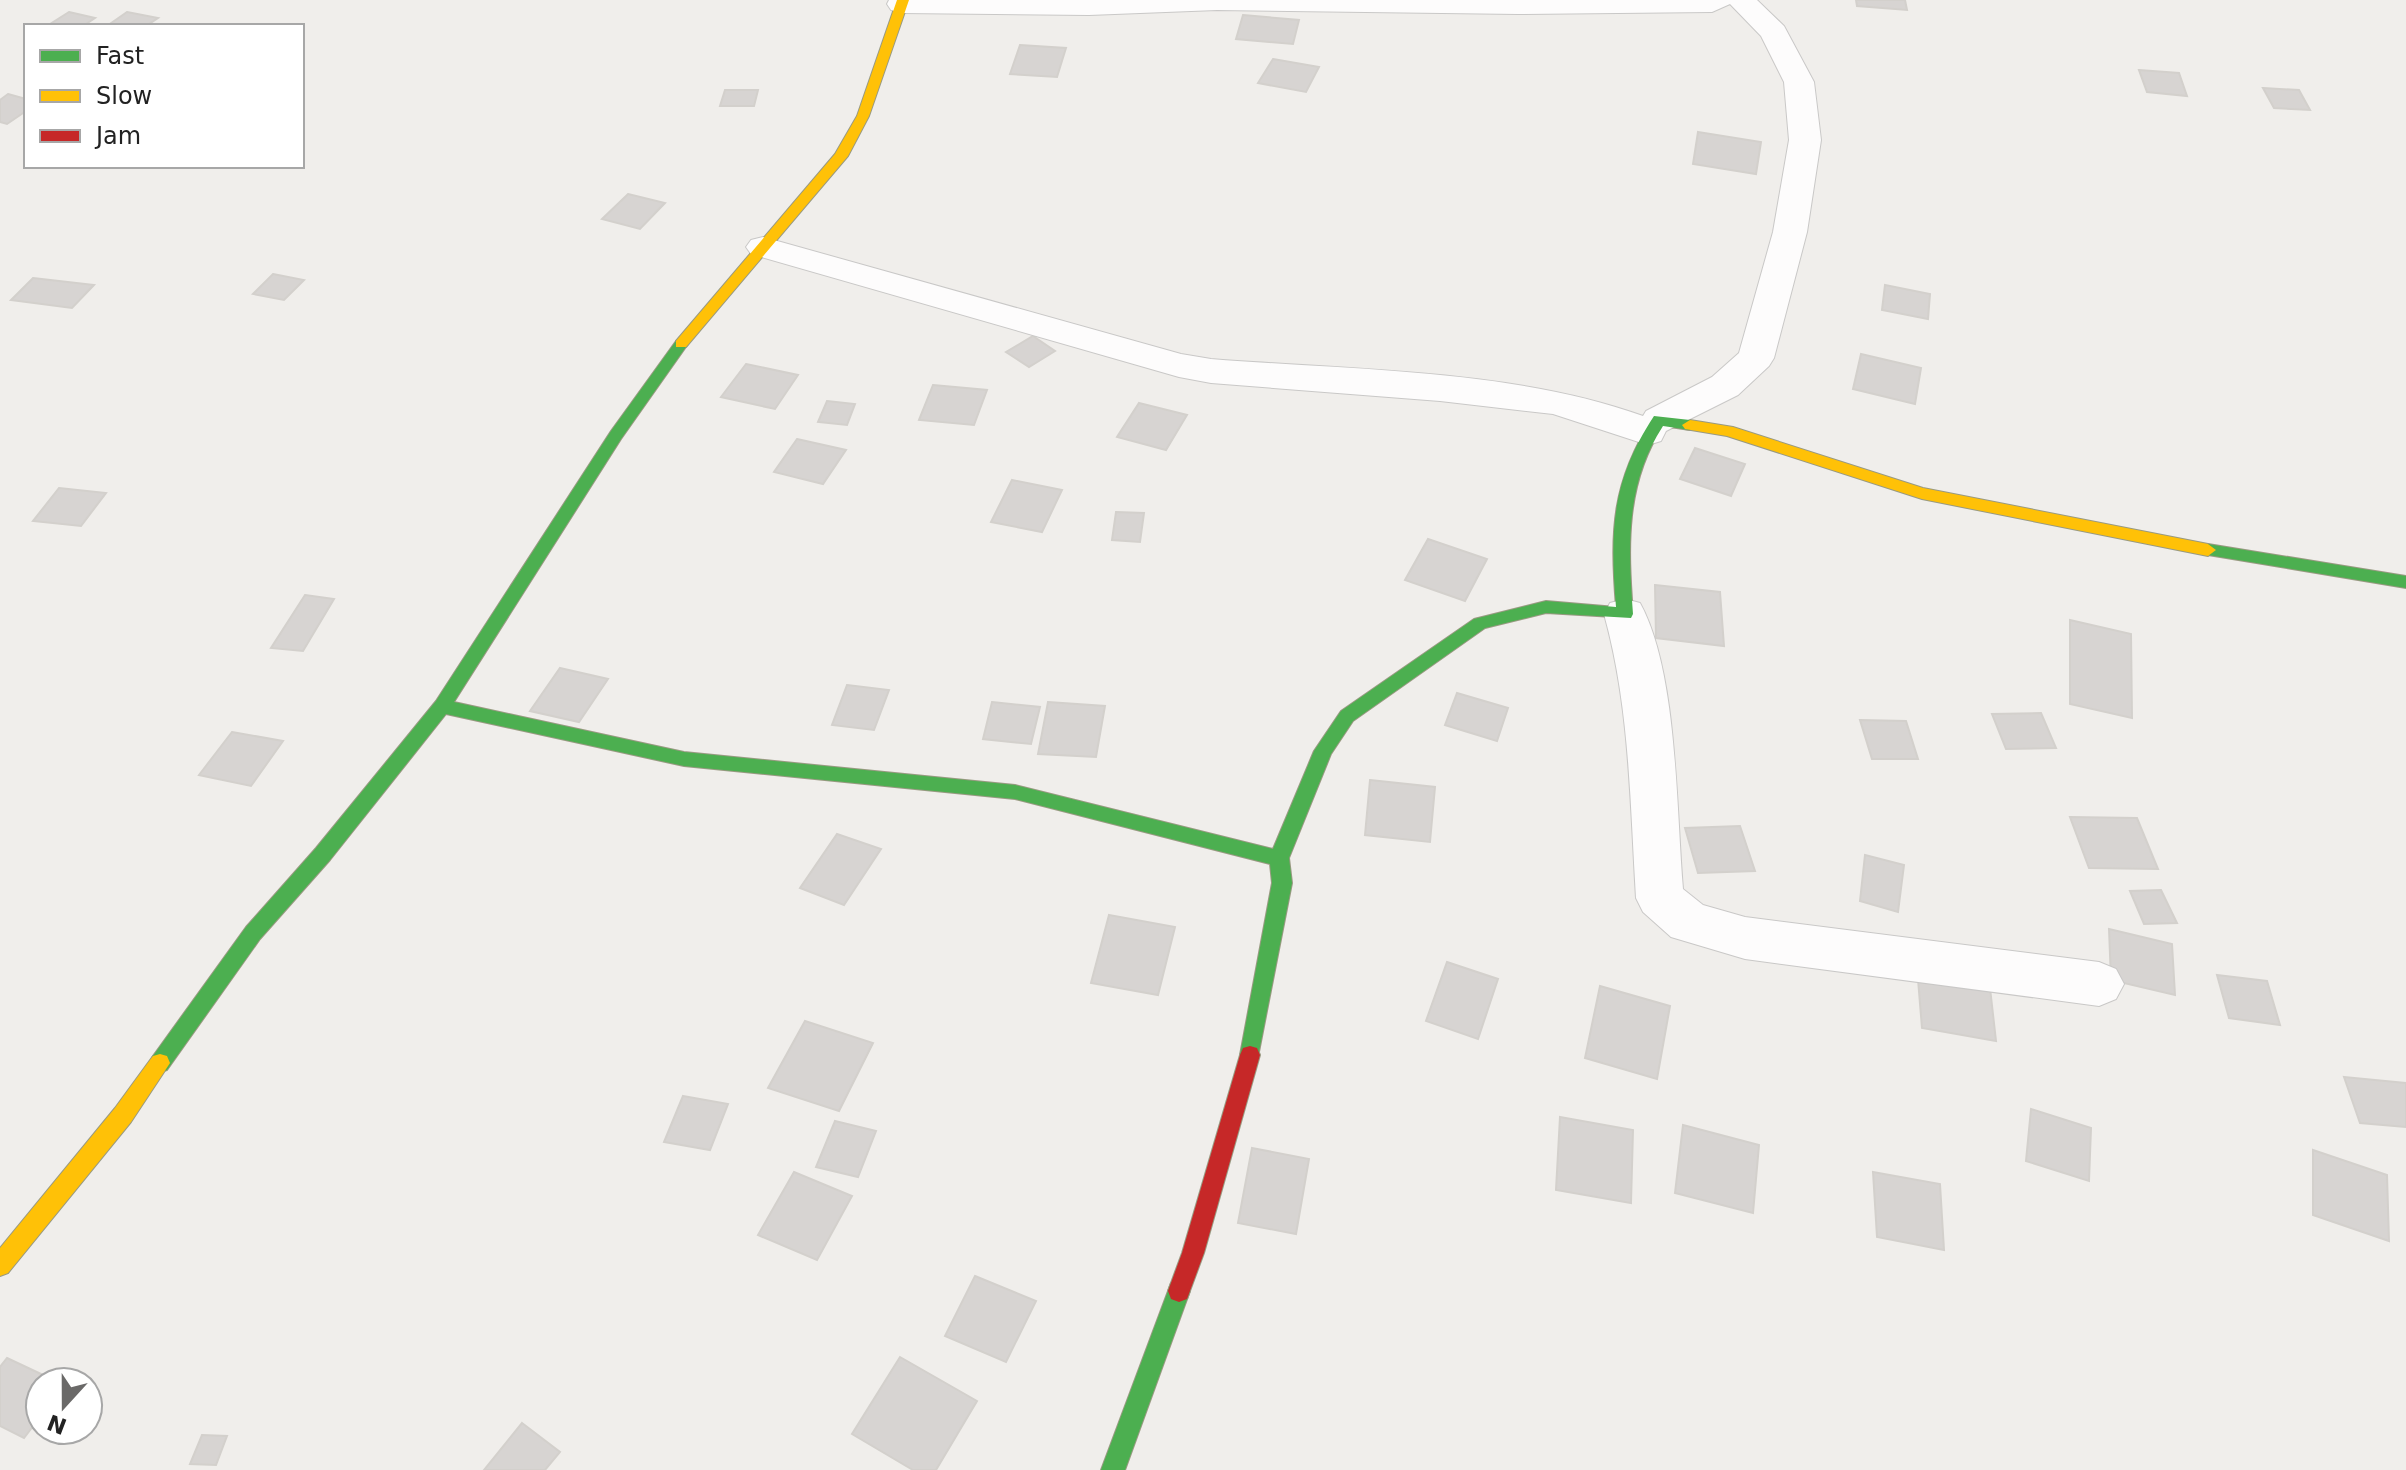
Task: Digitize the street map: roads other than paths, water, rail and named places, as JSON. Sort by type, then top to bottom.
[{"type":"street","points":[[0,1265],[123,1115],[253,933],[323,854],[442,706],[616,435],[676,350],[841,156],[863,116],[902,2],[1089,6],[1217,1],[1518,5],[1712,3],[1718,0]]},
{"type":"street","points":[[1741,0],[1774,32],[1799,82],[1805,140],[1790,232],[1756,358],[1725,386],[1653,426],[1627,484],[1620,541],[1625,614],[1638,651],[1653,759],[1660,898],[1688,922],[1745,938],[2099,984]]},
{"type":"street","points":[[763,247],[1191,368],[1553,402],[1653,426],[1728,431],[1922,493],[2182,546],[2406,582]]},
{"type":"street","points":[[1113,1470],[1193,1253],[1255,1038],[1282,883],[1279,858],[1323,751],[1347,716],[1480,623],[1546,607],[1625,614]]},
{"type":"street","points":[[442,706],[684,759],[1015,792],[1279,858]]}]
